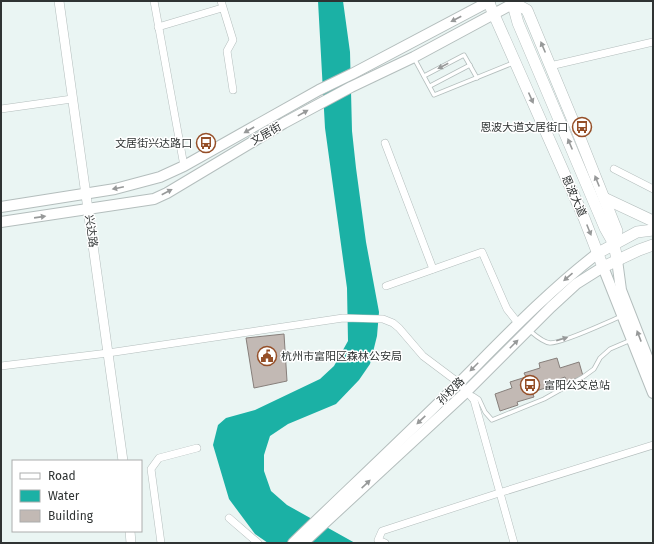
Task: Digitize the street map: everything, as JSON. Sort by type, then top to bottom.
[{"type":"main road","name":"恩波大道","points":[[488,1],[516,62],[604,267],[653,393]]},
{"type":"main road","name":"文居街","points":[[1,208],[85,194],[140,183],[160,177],[184,166],[319,90],[352,74],[488,1]]},
{"type":"main road","name":"恩波大道","points":[[515,2],[518,23],[605,228],[614,244],[621,290],[653,372]]},
{"type":"main road","name":"文居街","points":[[1,222],[154,199],[167,193],[250,143],[351,87],[414,58],[515,2]]},
{"type":"main road","points":[[515,2],[527,10],[550,66],[617,231],[614,244]]},
{"type":"main road","points":[[604,198],[653,221]]},
{"type":"main road","name":"孙权路","points":[[304,543],[325,518],[518,323],[569,275],[598,253],[614,244],[637,232],[653,230]]},
{"type":"main road","name":"孙权路","points":[[293,543],[325,518],[467,391],[528,329],[576,284],[617,260],[653,245]]},
{"type":"street","name":"兴达路","points":[[59,1],[123,460]]},
{"type":"street","points":[[154,1],[184,166]]},
{"type":"street","points":[[158,27],[222,4],[233,40],[227,51],[234,90]]},
{"type":"street","points":[[550,66],[653,42]]},
{"type":"street","points":[[1,109],[72,99]]},
{"type":"street","points":[[385,143],[433,269]]},
{"type":"street","points":[[614,169],[653,189]]},
{"type":"street","points":[[386,286],[482,252],[507,309],[518,323]]},
{"type":"street","points":[[1,366],[108,353],[343,318],[383,319],[393,323],[423,356],[459,383],[474,400],[514,543]]},
{"type":"street","points":[[385,543],[378,540],[382,531],[653,445]]},
{"type":"street","points":[[161,543],[152,469],[159,458],[197,448]]},
{"type":"street","points":[[229,518],[258,543]]},
{"type":"street","points":[[130,532],[131,543]]},
{"type":"lane","points":[[424,76],[464,55],[477,78]]},
{"type":"lane","points":[[414,58],[434,95],[516,62]]},
{"type":"lane","points":[[430,86],[470,65]]},
{"type":"lane","points":[[528,329],[542,340],[551,343],[564,340],[622,316]]},
{"type":"lane","points":[[467,391],[479,399],[485,412],[492,420],[544,399],[583,377],[594,369],[600,358],[610,349],[632,340]]},
{"type":"water","points":[[318,1],[343,1],[350,52],[352,131],[356,168],[366,242],[379,312],[377,336],[370,364],[359,380],[336,404],[288,424],[270,436],[264,455],[264,471],[271,491],[287,505],[355,543],[268,543],[255,534],[229,499],[213,445],[218,425],[226,418],[255,410],[320,379],[334,366],[348,341],[347,288],[325,128]]},
{"type":"building","name":"杭州市富阳区森林公安局","points":[[284,334],[287,381],[254,388],[246,338]]},
{"type":"building","name":"富阳公交总站","points":[[557,358],[560,368],[579,362],[583,376],[567,382],[565,377],[548,383],[549,387],[532,392],[534,397],[517,402],[518,405],[500,411],[495,394],[512,388],[510,382],[526,377],[524,373],[540,368],[539,363]]},
{"type":"place","name":"恩波大道文居街口","points":[[582,127]]},
{"type":"place","name":"文居街兴达路口","points":[[206,143]]},
{"type":"place","name":"杭州市富阳区森林公安局","points":[[267,356]]},
{"type":"place","name":"富阳公交总站","points":[[530,385]]}]
